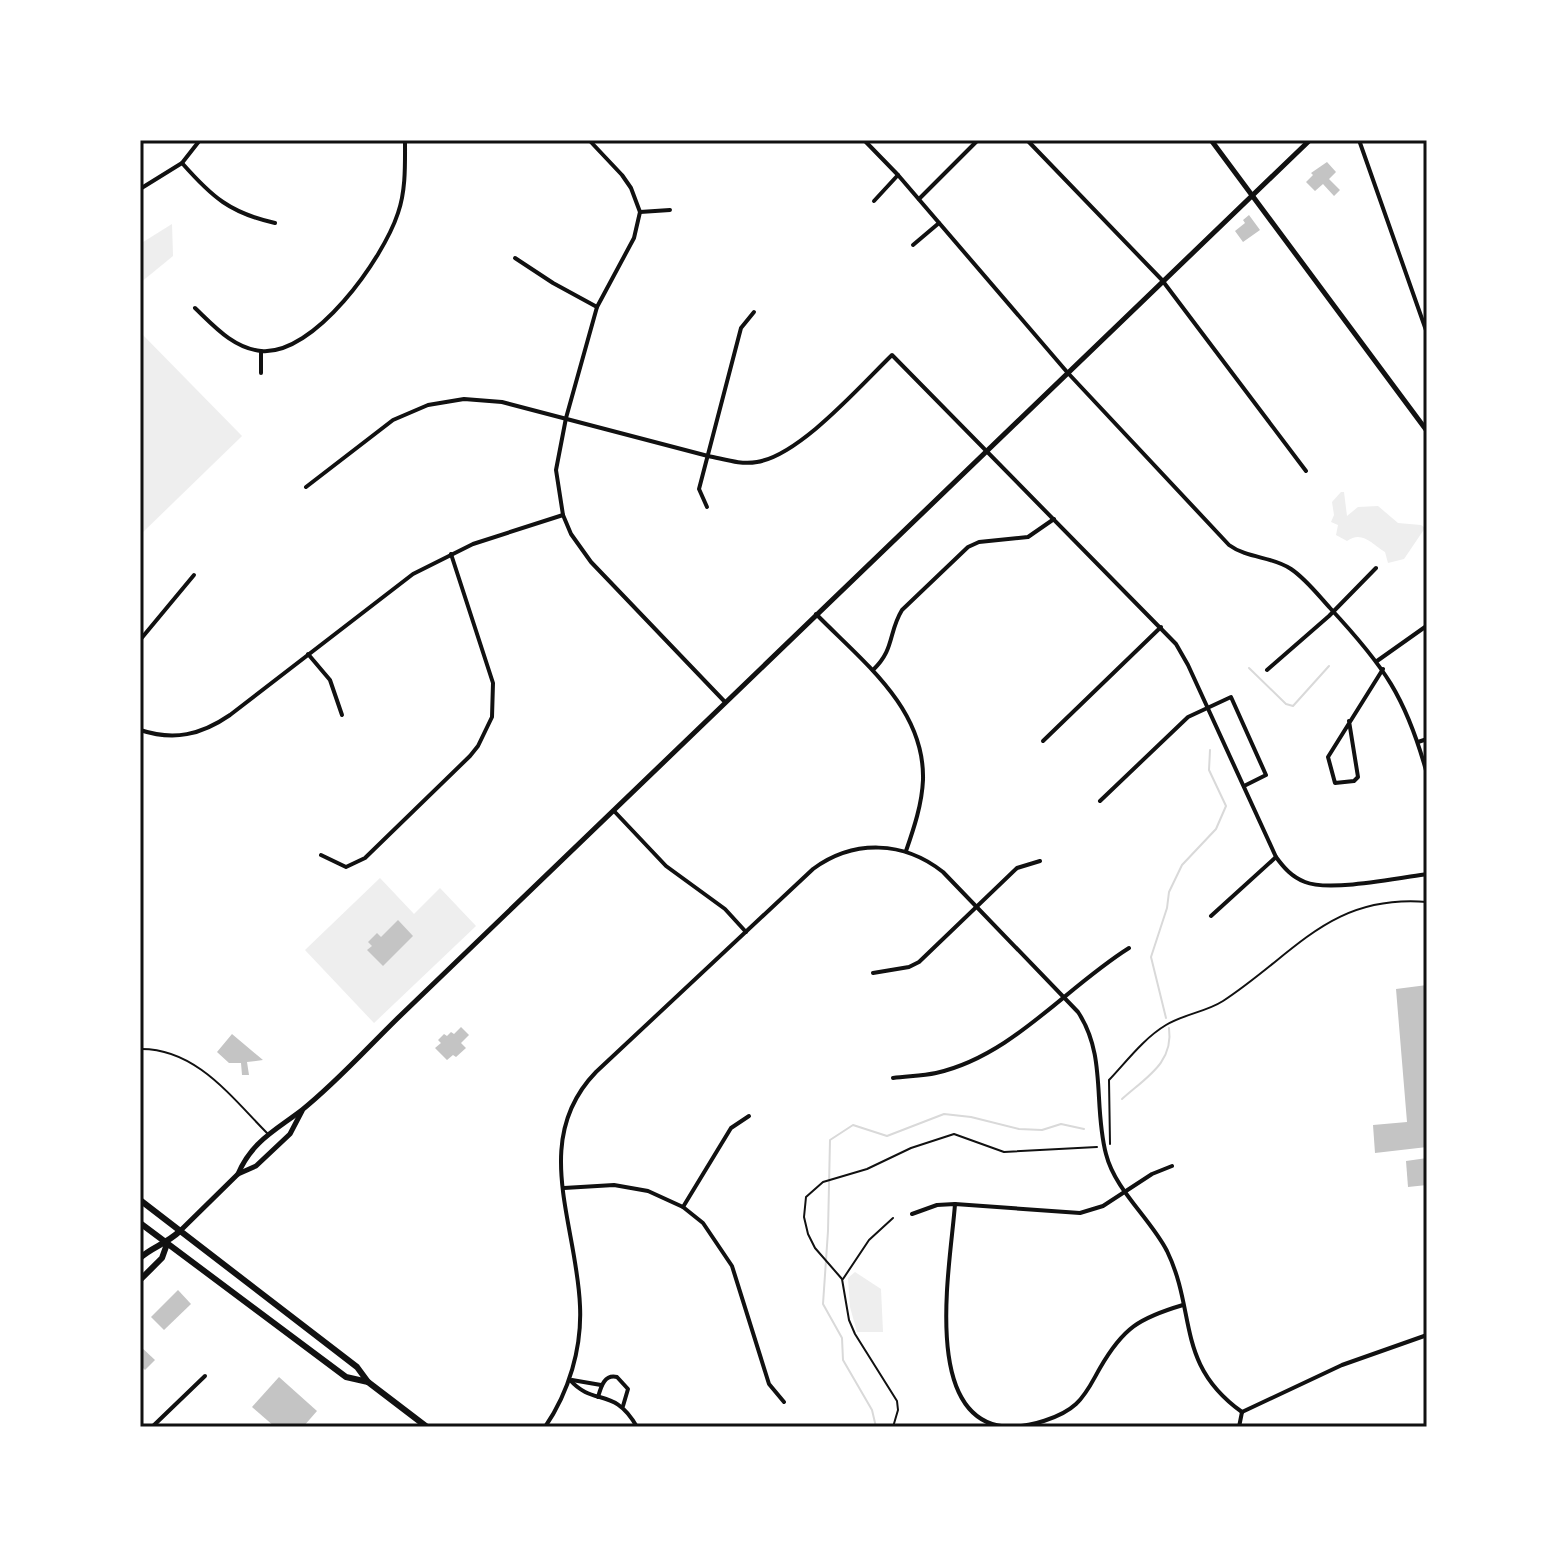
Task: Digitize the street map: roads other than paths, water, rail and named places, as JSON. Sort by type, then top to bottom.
[{"type":"main road","points":[[1211,140],[1427,431]]},
{"type":"main road","points":[[238,1174],[246,1156],[281,1123],[302,1110],[1310,140]]},
{"type":"main road","points":[[140,1258],[146,1252],[167,1244],[238,1174],[256,1166],[290,1134],[302,1110]]},
{"type":"main road","points":[[140,1200],[357,1367],[368,1382],[427,1427]]},
{"type":"main road","points":[[140,1223],[346,1377],[368,1382]]},
{"type":"main road","points":[[140,1280],[162,1258],[167,1244]]},
{"type":"street","points":[[140,189],[182,163],[200,140]]},
{"type":"street","points":[[195,308],[231,340],[261,351],[287,347],[303,339],[362,279],[398,212],[404,181],[405,140]]},
{"type":"street","points":[[589,140],[622,175],[631,188],[640,212],[634,238],[597,307],[566,418],[556,470],[563,515],[571,534],[591,562],[727,704]]},
{"type":"street","points":[[864,140],[898,175],[1067,372],[1232,547],[1250,557],[1290,568],[1332,610],[1377,661],[1404,705],[1427,774]]},
{"type":"street","points":[[919,199],[978,140]]},
{"type":"street","points":[[1027,140],[1162,280],[1306,471]]},
{"type":"street","points":[[1359,140],[1427,333]]},
{"type":"street","points":[[182,163],[219,201],[242,214],[275,223]]},
{"type":"street","points":[[874,201],[898,175]]},
{"type":"street","points":[[640,212],[670,210]]},
{"type":"street","points":[[913,245],[939,223]]},
{"type":"street","points":[[515,258],[597,307]]},
{"type":"street","points":[[707,507],[699,489],[741,328],[754,312]]},
{"type":"street","points":[[261,351],[261,373]]},
{"type":"street","points":[[306,487],[383,427],[428,405],[464,399],[488,400],[708,456],[752,463],[783,453],[806,436],[892,355],[1161,627],[1183,654],[1276,857],[1294,876],[1315,885],[1427,874]]},
{"type":"street","points":[[140,730],[155,735],[181,736],[207,729],[230,715],[396,585],[451,554],[563,515]]},
{"type":"street","points":[[872,671],[888,652],[902,610],[968,547],[979,542],[1028,537],[1054,519]]},
{"type":"street","points":[[321,855],[346,867],[365,858],[470,756],[489,726],[494,708],[493,683],[451,554]]},
{"type":"street","points":[[1267,670],[1329,616],[1376,568]]},
{"type":"street","points":[[140,640],[194,575]]},
{"type":"street","points":[[816,614],[890,689],[906,712],[920,753],[921,795],[906,851]]},
{"type":"street","points":[[1043,741],[1161,627]]},
{"type":"street","points":[[1377,661],[1425,627]]},
{"type":"street","points":[[308,654],[330,680],[342,715]]},
{"type":"street","points":[[1349,721],[1358,777],[1354,781],[1335,783],[1328,757],[1349,721],[1383,669]]},
{"type":"street","points":[[1100,801],[1188,717],[1231,697],[1266,775],[1244,786]]},
{"type":"street","points":[[1418,742],[1427,739]]},
{"type":"street","points":[[614,811],[666,866],[725,909],[746,932]]},
{"type":"street","points":[[545,1427],[570,1380],[580,1331],[580,1306],[559,1149],[571,1107],[581,1089],[804,877],[829,859],[859,848],[906,851],[934,865],[1064,996],[1085,1022],[1094,1044],[1106,1156],[1125,1191],[1166,1250],[1198,1362],[1213,1384],[1242,1412]]},
{"type":"street","points":[[1211,916],[1276,857]]},
{"type":"street","points":[[873,973],[909,967],[919,962],[1017,868],[1040,861]]},
{"type":"street","points":[[893,1078],[936,1073],[971,1061],[1015,1036],[1095,969],[1129,948]]},
{"type":"street","points":[[683,1207],[731,1128],[749,1116]]},
{"type":"street","points":[[912,1214],[937,1205],[955,1204],[1080,1213],[1103,1206],[1152,1174],[1172,1166]]},
{"type":"street","points":[[564,1188],[625,1186],[648,1191],[683,1207],[703,1223],[732,1266],[769,1384],[784,1402]]},
{"type":"street","points":[[955,1204],[946,1316],[951,1371],[961,1402],[981,1420],[1015,1427],[1068,1411],[1085,1394],[1112,1347],[1126,1331],[1151,1315],[1183,1305]]},
{"type":"street","points":[[1242,1412],[1352,1360],[1427,1335]]},
{"type":"street","points":[[152,1427],[205,1376]]},
{"type":"street","points":[[598,1397],[601,1385],[613,1376],[622,1380],[628,1389],[623,1406]]},
{"type":"street","points":[[570,1380],[601,1385]]},
{"type":"street","points":[[570,1380],[577,1387],[623,1406],[637,1427]]},
{"type":"street","points":[[1239,1427],[1242,1412]]},
{"type":"lane","points":[[140,1049],[172,1054],[197,1066],[268,1135]]},
{"type":"waterway","points":[[1249,668],[1286,704],[1293,706],[1329,666]]},
{"type":"waterway","points":[[1166,1018],[1151,957],[1169,892],[1182,865],[1216,829],[1226,806],[1209,770],[1210,750]]},
{"type":"waterway","points":[[1122,1099],[1162,1060],[1167,1051],[1169,1028]]},
{"type":"waterway","points":[[876,1427],[872,1410],[843,1360],[842,1338],[823,1304],[830,1140],[853,1125],[887,1136],[944,1114],[1019,1129],[1042,1130],[1061,1124],[1084,1129]]}]
